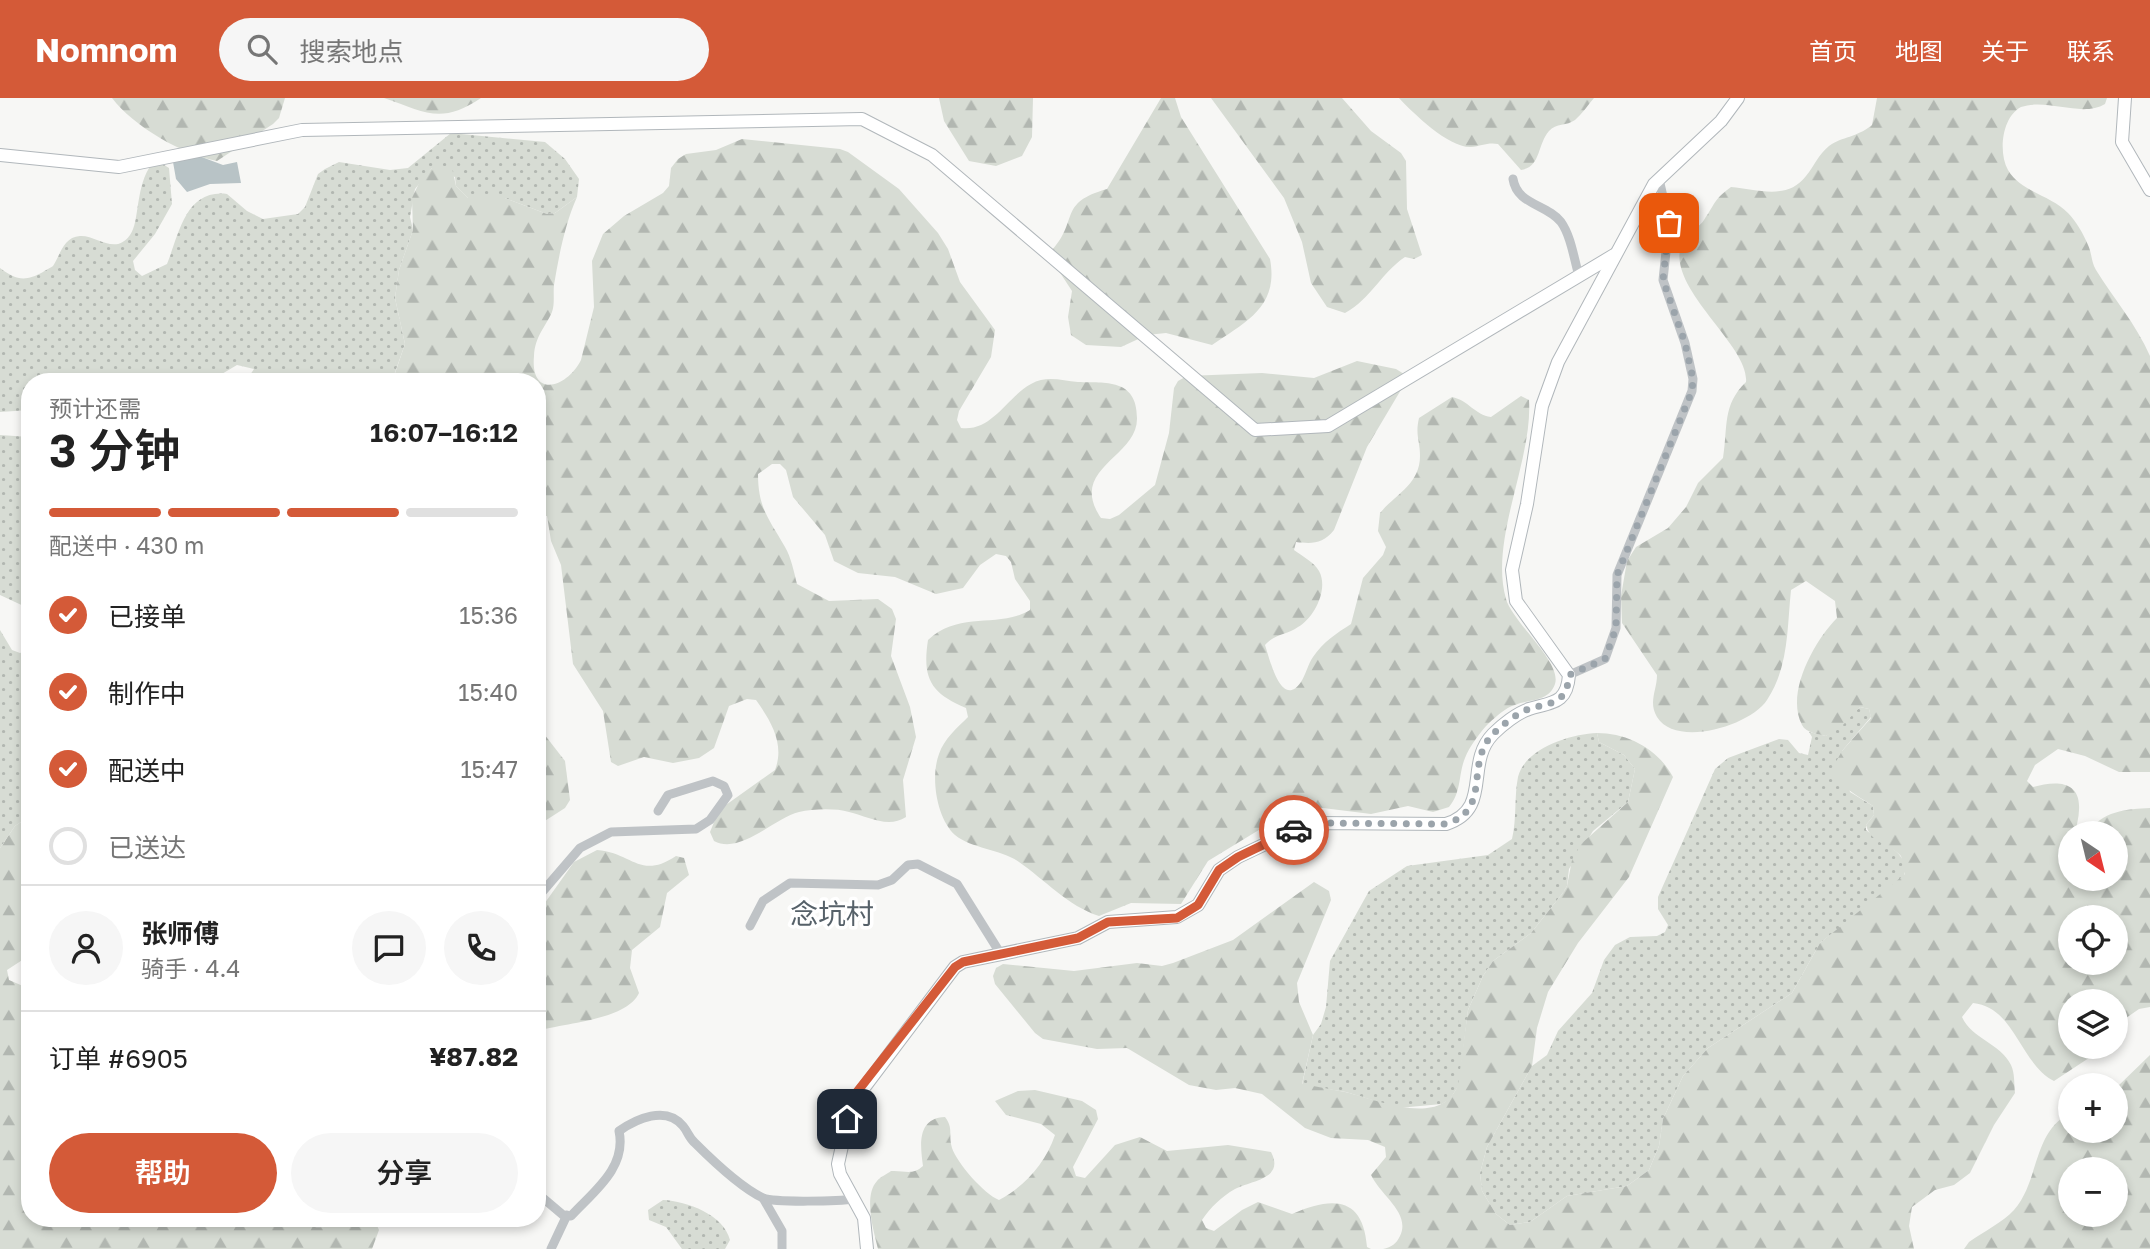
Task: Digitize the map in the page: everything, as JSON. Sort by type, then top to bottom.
[{"type":"street","points":[[867,1249],[864,1218],[840,1174],[838,1164],[853,1097],[955,967],[963,962],[1078,938],[1108,922],[1177,918],[1198,905],[1219,870],[1248,852],[1316,823],[1446,824],[1455,821],[1467,814],[1473,805],[1478,763],[1493,734],[1529,709],[1553,705],[1560,700],[1566,692],[1569,675],[1516,601],[1512,570],[1545,396],[1558,362],[1614,255],[1659,178],[1712,129],[1738,98]]},
{"type":"street","points":[[2125,98],[2122,142],[2150,191]]},
{"type":"street","points":[[0,155],[119,167],[302,130],[863,119],[932,155],[1255,430],[1328,426],[1614,255]]},
{"type":"street","points":[[1569,675],[1605,659],[1616,628],[1617,575],[1692,391],[1693,379],[1685,343],[1663,280],[1669,223],[1659,178]]},
{"type":"street","points":[[1513,179],[1520,196],[1553,213],[1563,225],[1579,276]]},
{"type":"street","points":[[546,888],[580,848],[611,832],[696,829],[710,820],[728,795],[724,786],[713,781],[668,795],[658,811]]},
{"type":"street","points":[[750,926],[763,901],[790,883],[878,885],[891,880],[908,865],[918,864],[957,884],[1002,956]]},
{"type":"street","points":[[546,1200],[571,1216],[614,1170],[622,1143],[619,1131],[647,1116],[672,1118],[683,1125],[688,1136],[708,1156],[763,1198],[782,1230],[782,1249]]},
{"type":"street","points":[[763,1198],[803,1201],[855,1199]]},
{"type":"street","points":[[551,1249],[567,1215]]},
{"type":"green space","points":[[112,98],[285,98],[279,118],[273,124],[217,161],[189,153],[145,129]]},
{"type":"green space","points":[[384,98],[481,98],[444,114],[422,111]]},
{"type":"green space","points":[[939,98],[1033,98],[1032,137],[1022,156],[996,166],[969,161],[944,121]]},
{"type":"green space","points":[[1161,98],[1175,98],[1181,117],[1270,259],[1270,289],[1265,301],[1248,320],[1212,345],[1166,333],[1147,335],[1121,347],[1086,345],[1071,335],[1068,317],[1072,291],[1057,268],[1053,249],[1066,229],[1075,206],[1092,194],[1107,189]]},
{"type":"green space","points":[[1211,98],[1342,98],[1371,131],[1401,153],[1406,161],[1407,209],[1422,255],[1414,259],[1405,257],[1397,263],[1362,301],[1345,313],[1327,307],[1311,283],[1302,242],[1284,198]]},
{"type":"green space","points":[[1399,98],[1594,98],[1575,120],[1549,131],[1532,165],[1521,170],[1498,144],[1471,147],[1453,142],[1423,121]]},
{"type":"green space","points":[[1877,98],[2107,98],[2105,104],[2096,108],[2075,109],[2042,105],[2021,107],[2006,127],[2003,154],[2008,170],[2020,183],[2061,207],[2080,228],[2096,270],[2132,322],[2150,356],[2150,772],[2119,772],[2085,756],[2058,749],[2035,765],[2027,781],[2033,787],[2057,783],[2076,792],[2078,821],[2058,821],[2058,891],[2128,891],[2128,821],[2099,821],[2115,813],[2150,808],[2150,1007],[2139,1009],[2128,1017],[2128,989],[2058,989],[2058,1059],[2087,1059],[2066,1073],[2058,1073],[2058,1078],[2054,1081],[2042,1073],[1999,1014],[1973,1003],[1962,1017],[1972,1031],[2000,1051],[2011,1065],[2015,1093],[1994,1125],[1970,1173],[1954,1185],[1935,1190],[1912,1207],[1909,1226],[1914,1249],[1383,1249],[1395,1243],[1402,1228],[1398,1212],[1371,1175],[1386,1157],[1385,1147],[1368,1140],[1331,1138],[1305,1128],[1262,1094],[1235,1088],[1216,1090],[1189,1085],[1127,1048],[1097,1049],[1043,1039],[1035,1033],[995,984],[993,976],[996,968],[1003,964],[1074,971],[1137,963],[1162,966],[1233,940],[1314,882],[1329,891],[1331,900],[1297,983],[1299,1002],[1313,1035],[1302,1084],[1407,1108],[1438,1106],[1450,1098],[1458,1085],[1468,1010],[1483,976],[1493,961],[1531,933],[1567,886],[1572,860],[1581,844],[1628,802],[1635,769],[1624,755],[1599,742],[1597,733],[1620,736],[1651,751],[1673,777],[1629,877],[1578,943],[1548,992],[1537,1028],[1532,1066],[1487,1147],[1480,1173],[1482,1191],[1496,1214],[1510,1225],[1530,1222],[1567,1196],[1627,1186],[1649,1170],[1659,1146],[1663,1119],[1683,1076],[1708,1048],[1792,993],[1820,943],[1905,874],[1901,856],[1876,840],[1868,831],[1866,825],[1874,815],[1873,806],[1844,786],[1833,767],[1842,751],[1871,718],[1869,709],[1860,707],[1842,726],[1826,736],[1806,730],[1798,712],[1797,698],[1805,668],[1820,640],[1837,618],[1835,601],[1806,581],[1791,590],[1783,661],[1767,700],[1745,718],[1730,725],[1696,732],[1680,731],[1666,726],[1657,717],[1653,701],[1657,675],[1622,623],[1621,596],[1627,561],[1636,547],[1668,528],[1686,507],[1698,483],[1723,458],[1729,408],[1746,382],[1743,367],[1734,350],[1693,294],[1683,275],[1679,256],[1684,239],[1702,222],[1718,198],[1731,187],[1771,192],[1790,189],[1806,176],[1829,146],[1872,125]]},
{"type":"green space","points":[[451,133],[545,142],[565,159],[579,179],[577,197],[555,213],[547,214],[505,198],[468,198],[456,186],[455,177],[432,168],[415,189],[410,217],[413,230],[399,270],[395,298],[405,344],[395,373],[251,373],[254,369],[237,365],[224,373],[21,373],[21,411],[0,412],[0,268],[16,277],[31,277],[53,266],[66,243],[74,237],[86,237],[112,244],[124,241],[133,229],[140,192],[152,164],[161,163],[169,168],[172,204],[155,234],[133,261],[135,270],[142,276],[167,264],[186,216],[193,206],[213,194],[227,194],[247,211],[263,219],[298,214],[305,207],[318,174],[339,162],[390,170],[408,168]]},
{"type":"green space","points":[[742,139],[840,149],[899,189],[938,233],[948,249],[960,282],[995,330],[991,357],[959,411],[957,420],[961,428],[982,425],[1022,390],[1037,381],[1054,379],[1109,383],[1125,389],[1136,405],[1137,418],[1134,432],[1127,443],[1098,475],[1092,487],[1093,501],[1101,518],[1110,519],[1119,515],[1155,485],[1169,433],[1174,388],[1178,381],[1187,376],[1262,373],[1314,378],[1357,361],[1396,369],[1404,374],[1405,383],[1367,447],[1334,530],[1317,542],[1296,542],[1294,550],[1317,568],[1322,578],[1322,586],[1318,602],[1304,623],[1265,645],[1277,678],[1288,690],[1294,689],[1301,682],[1311,660],[1321,647],[1351,624],[1363,578],[1383,555],[1386,547],[1378,531],[1380,513],[1412,481],[1419,466],[1419,418],[1452,397],[1491,417],[1521,396],[1529,400],[1525,448],[1507,526],[1502,576],[1510,609],[1551,665],[1555,675],[1552,690],[1543,697],[1508,708],[1486,726],[1467,754],[1456,795],[1449,807],[1433,812],[1408,806],[1371,814],[1299,805],[1282,808],[1272,822],[1208,861],[1181,904],[1131,903],[1099,916],[1077,906],[1012,858],[955,835],[944,819],[937,798],[935,775],[939,754],[947,739],[968,717],[966,708],[944,697],[932,683],[926,665],[928,640],[953,625],[1018,616],[1030,610],[1030,601],[1015,579],[1011,562],[1006,556],[996,554],[980,565],[963,588],[936,594],[895,577],[858,573],[834,561],[825,535],[793,497],[786,470],[780,464],[772,464],[758,474],[760,496],[766,513],[789,555],[797,584],[829,601],[878,599],[892,609],[896,619],[891,656],[910,707],[916,737],[903,780],[906,817],[885,822],[831,809],[811,810],[789,816],[746,840],[724,844],[714,841],[710,832],[723,807],[775,770],[778,751],[775,733],[756,700],[747,699],[729,706],[714,748],[699,758],[673,763],[644,757],[618,766],[611,762],[603,711],[573,664],[561,565],[551,541],[546,516],[546,384],[551,385],[567,377],[581,360],[594,307],[592,261],[603,234],[624,216],[663,193],[669,186],[671,168],[678,159],[686,154],[716,150]]},
{"type":"green space","points":[[432,168],[452,168],[456,186],[468,198],[505,198],[547,214],[555,213],[577,197],[560,251],[553,309],[535,349],[535,373],[395,373],[405,344],[395,298],[399,270],[413,230],[412,198],[420,181]]},
{"type":"green space","points":[[0,435],[21,436],[21,605],[0,595]]},
{"type":"green space","points":[[0,630],[12,650],[21,653],[21,822],[15,826],[0,848]]},
{"type":"green space","points":[[1860,707],[1869,709],[1871,717],[1842,751],[1850,792],[1873,806],[1874,815],[1866,825],[1866,830],[1900,856],[1904,862],[1903,878],[1820,943],[1792,993],[1708,1048],[1683,1076],[1663,1119],[1659,1146],[1649,1170],[1627,1186],[1567,1196],[1530,1222],[1510,1225],[1496,1214],[1482,1191],[1480,1173],[1487,1147],[1532,1066],[1547,1055],[1558,1031],[1592,993],[1604,960],[1615,945],[1630,937],[1657,936],[1665,932],[1668,925],[1658,909],[1658,897],[1715,769],[1728,758],[1779,739],[1788,740],[1799,753],[1808,755],[1812,737],[1809,732],[1826,736]]},
{"type":"green space","points":[[1597,733],[1599,742],[1624,755],[1635,769],[1628,802],[1593,831],[1569,869],[1567,886],[1531,933],[1493,961],[1483,976],[1468,1010],[1459,1085],[1450,1099],[1442,1104],[1398,1108],[1346,1092],[1302,1085],[1313,1035],[1321,1024],[1326,1007],[1330,961],[1369,891],[1407,866],[1488,855],[1512,839],[1518,777],[1522,767],[1550,744]]},
{"type":"green space","points":[[546,737],[565,761],[570,800],[565,808],[546,820]]},
{"type":"green space","points":[[21,822],[21,961],[7,970],[9,980],[21,985],[21,1227],[378,1227],[372,1249],[0,1249],[0,848],[15,826]]},
{"type":"green space","points":[[597,850],[654,866],[676,856],[684,858],[689,875],[667,893],[660,927],[632,950],[630,968],[639,993],[632,1002],[609,1015],[546,1029],[546,901],[574,862]]},
{"type":"green space","points":[[2150,1055],[2150,1249],[1964,1249],[1969,1242],[2014,1210],[2028,1185],[2049,1132],[2058,1122],[2058,1143],[2128,1143],[2128,1076]]},
{"type":"green space","points":[[1035,1090],[1082,1101],[1096,1110],[1098,1119],[1073,1167],[1076,1176],[1085,1178],[1115,1145],[1140,1137],[1167,1151],[1228,1145],[1271,1152],[1274,1168],[1270,1173],[1235,1189],[1221,1199],[1202,1220],[1206,1228],[1214,1231],[1242,1210],[1258,1202],[1292,1214],[1332,1203],[1352,1209],[1364,1230],[1367,1247],[1371,1249],[878,1249],[870,1205],[873,1188],[878,1180],[891,1171],[911,1172],[923,1166],[922,1134],[929,1122],[945,1117],[949,1125],[952,1148],[959,1162],[993,1197],[999,1200],[1026,1181],[1040,1165],[1055,1135],[1041,1124],[1006,1115],[995,1101],[1018,1091]]},
{"type":"green space","points":[[663,1200],[683,1203],[703,1211],[720,1223],[730,1240],[725,1249],[682,1249],[666,1227],[649,1220],[648,1210]]},
{"type":"shaded area","points":[[191,153],[223,165],[237,162],[241,183],[210,184],[187,192],[176,179],[173,162]]},
{"type":"way so far","points":[[1294,830],[1316,823],[1410,821],[1446,824],[1455,821],[1467,814],[1473,805],[1478,763],[1484,746],[1493,734],[1529,709],[1553,705],[1566,692],[1569,675],[1605,659],[1616,628],[1617,575],[1692,391],[1693,379],[1685,343],[1663,280],[1669,223]]},
{"type":"district","name":"念坑村","points":[[832,914]]},
{"type":"route","points":[[847,1119],[853,1097],[934,998],[955,967],[963,962],[1013,954],[1078,938],[1108,922],[1177,918],[1198,905],[1219,870],[1238,857],[1294,830]]}]
